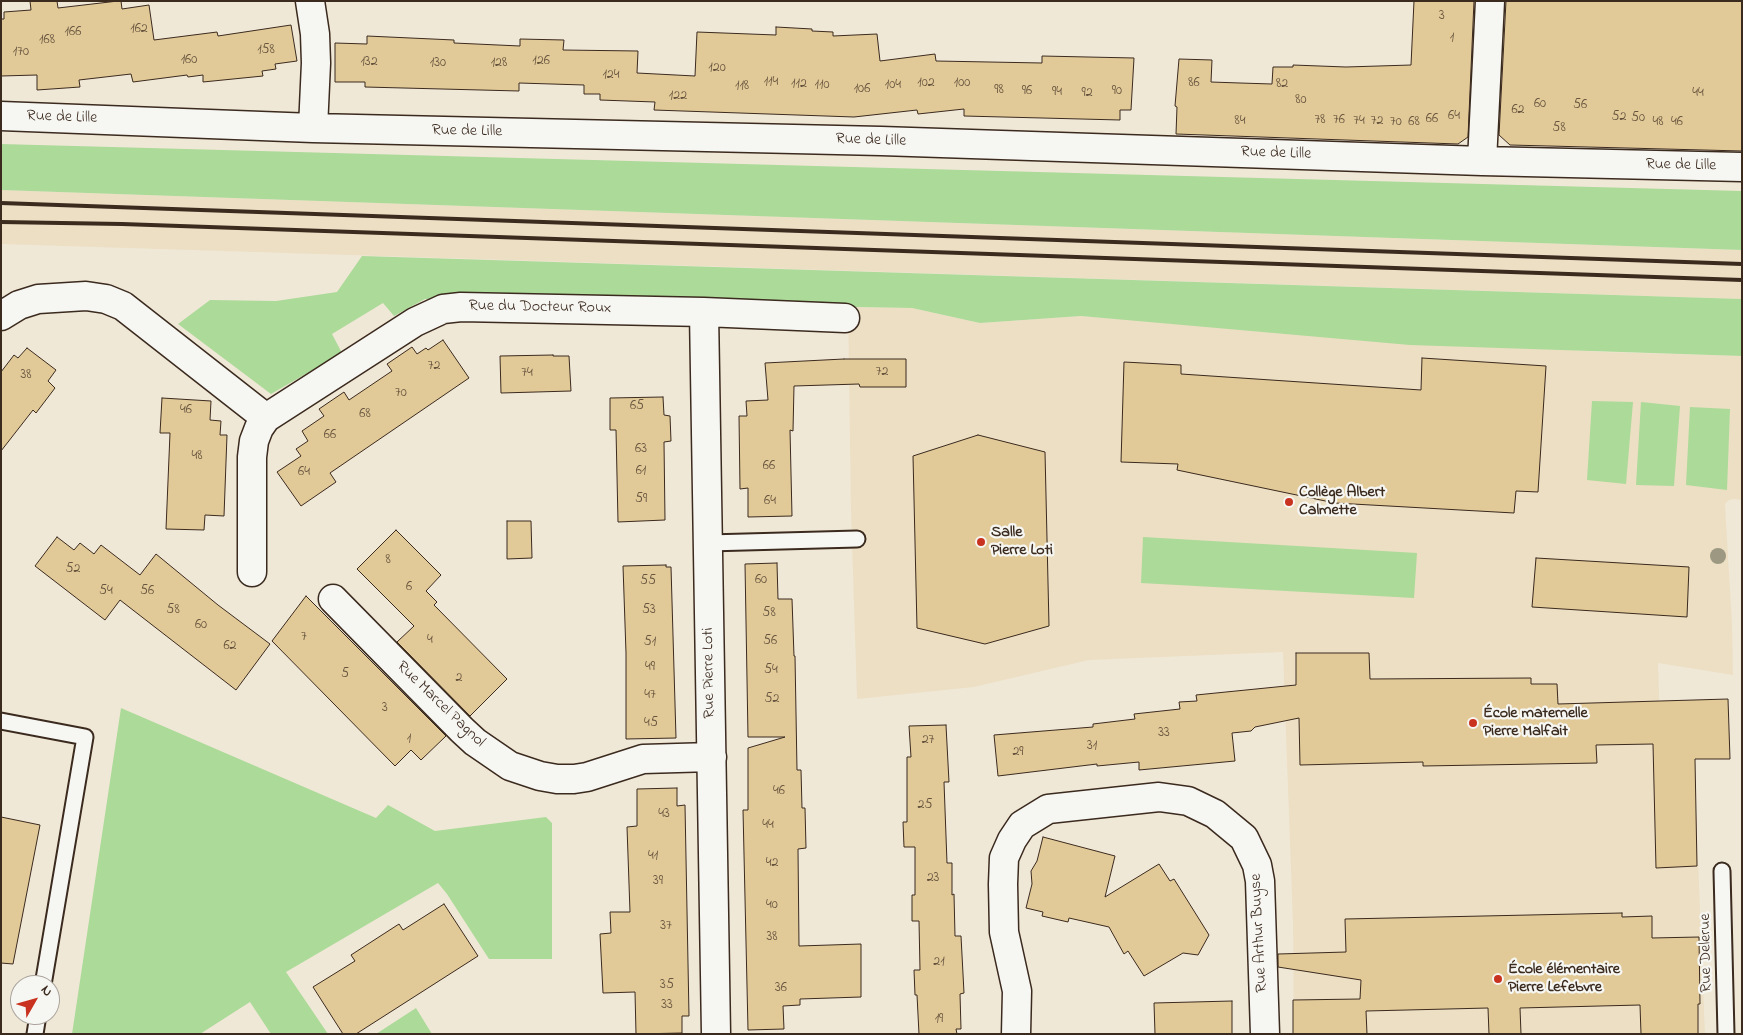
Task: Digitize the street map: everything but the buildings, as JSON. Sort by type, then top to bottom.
[{"type":"street","points":[[310,1],[315,34],[316,63],[313,128]]},
{"type":"street","points":[[1482,161],[1490,1]]},
{"type":"street","name":"Rue de Lille","points":[[1,116],[313,128],[891,142],[1482,161],[1742,167]]},
{"type":"street","points":[[1,316],[19,305],[38,299],[86,296],[106,299],[123,306],[266,418]]},
{"type":"street","name":"Rue du Docteur Roux","points":[[252,572],[252,457],[258,428],[266,418],[415,322],[443,309],[461,307],[704,312],[845,318]]},
{"type":"street","name":"Rue Pierre Loti","points":[[704,312],[716,1034]]},
{"type":"street","name":"Rue Marcel Pagnol","points":[[333,599],[462,730],[475,742],[510,766],[540,776],[574,779],[643,759],[712,757]]},
{"type":"street","name":"Rue Arthur Buyse","points":[[1016,1034],[1017,991],[1004,932],[1003,884],[1004,858],[1012,840],[1022,825],[1048,809],[1159,797],[1188,801],[1215,814],[1244,838],[1257,865],[1260,880],[1264,1034]]},
{"type":"lane","points":[[708,543],[857,539]]},
{"type":"lane","points":[[1,721],[85,737],[46,975]]},
{"type":"lane","name":"Rue Delerue","points":[[1722,871],[1726,1034]]},
{"type":"shaded area","points":[[1,190],[1742,250],[1742,299],[1,244]]},
{"type":"shaded area","name":"Collège Albert Calmette","points":[[848,307],[912,308],[980,323],[1081,316],[1603,352],[1742,356],[1742,500],[1729,500],[1725,504],[1733,675],[1658,663],[1662,785],[1695,785],[1705,1034],[1294,1034],[1293,924],[1283,652],[1089,660],[974,687],[857,699],[851,511]]},
{"type":"green space","points":[[1,144],[1742,191],[1742,250],[1,190]]},
{"type":"green space","points":[[362,256],[1742,299],[1742,356],[1410,345],[1081,316],[980,323],[912,308],[425,299],[394,316],[383,303],[332,334],[342,353],[271,394],[178,324],[210,300],[276,301],[337,292]]},
{"type":"green space","points":[[1592,401],[1633,402],[1626,484],[1587,480]]},
{"type":"green space","points":[[1641,402],[1680,406],[1674,486],[1636,485]]},
{"type":"green space","points":[[1690,407],[1730,409],[1727,490],[1686,485]]},
{"type":"green space","points":[[1143,537],[1417,553],[1414,598],[1141,583]]},
{"type":"green space","points":[[121,708],[376,818],[388,805],[435,831],[546,817],[552,823],[552,959],[489,959],[438,883],[286,972],[328,1034],[271,1034],[250,1002],[200,1034],[72,1034]]},
{"type":"green space","points":[[416,1008],[432,1034],[376,1034]]},
{"type":"railway","points":[[1,203],[1742,264]]},
{"type":"railway","points":[[1,222],[122,224],[1742,280]]},
{"type":"place","name":"Collège Albert Calmette","points":[[1289,502]]},
{"type":"place","name":"Salle Pierre Loti","points":[[981,542]]},
{"type":"place","name":"École maternelle Pierre Malfait","points":[[1473,723]]},
{"type":"place","name":"École élémentaire Pierre Lefebvre","points":[[1498,979]]}]
